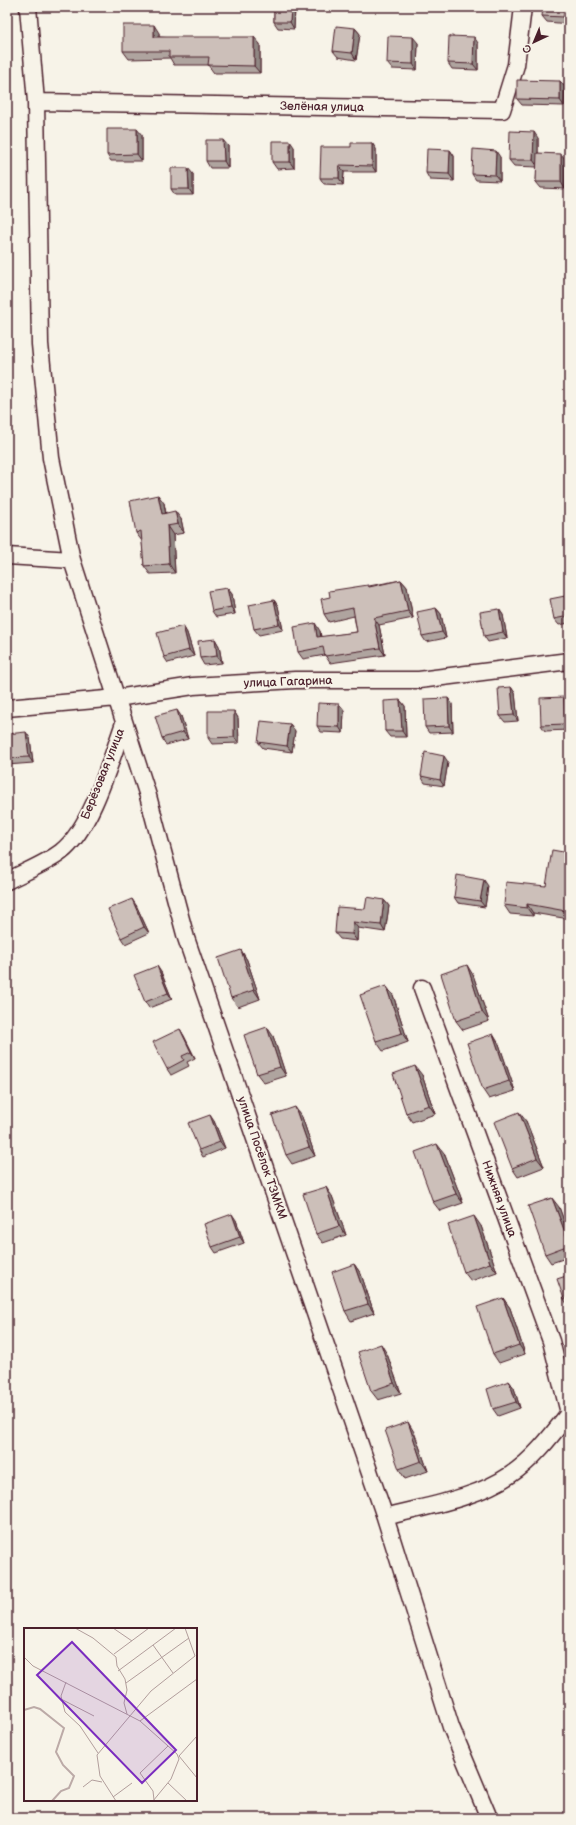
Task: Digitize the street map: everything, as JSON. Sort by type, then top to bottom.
[{"type":"street","name":"улица Посёлок ТЗМКМ","points":[[28,7],[36,102],[40,344],[51,458],[72,560],[148,796],[186,938],[385,1516],[451,1727],[489,1818]]},
{"type":"street","name":"Зелёная улица","points":[[36,102],[502,110],[516,65],[523,7]]},
{"type":"street","points":[[7,556],[72,560]]},
{"type":"street","name":"улица Гагарина","points":[[7,708],[117,698],[193,686],[296,680],[419,680],[569,661]]},
{"type":"street","name":"Берёзовая улица","points":[[7,881],[61,852],[74,839],[92,809],[124,723]]},
{"type":"street","name":"Нижняя улица","points":[[422,988],[551,1341],[569,1413]]},
{"type":"street","points":[[385,1516],[468,1496],[510,1475],[545,1444],[569,1413]]},
{"type":"building","points":[[274,7],[291,7],[290,22],[274,22]]},
{"type":"building","points":[[543,7],[565,7],[564,17],[542,16]]},
{"type":"building","points":[[123,25],[154,25],[154,37],[254,37],[254,66],[208,65],[209,57],[169,57],[169,51],[123,51]]},
{"type":"building","points":[[336,26],[355,28],[352,53],[333,51]]},
{"type":"building","points":[[388,36],[413,37],[413,64],[387,63]]},
{"type":"building","points":[[449,36],[474,37],[473,64],[448,63]]},
{"type":"building","points":[[517,80],[560,81],[560,100],[517,99]]},
{"type":"building","points":[[107,129],[137,129],[137,154],[107,155]]},
{"type":"building","points":[[510,131],[534,132],[533,160],[509,160]]},
{"type":"building","points":[[206,140],[223,140],[224,161],[206,161]]},
{"type":"building","points":[[272,141],[290,141],[290,162],[272,162]]},
{"type":"building","points":[[351,143],[372,143],[372,166],[339,165],[339,178],[320,178],[321,147],[351,147]]},
{"type":"building","points":[[427,149],[450,150],[449,174],[426,173]]},
{"type":"building","points":[[473,149],[496,151],[495,175],[472,174]]},
{"type":"building","points":[[537,153],[561,154],[561,182],[536,182]]},
{"type":"building","points":[[171,168],[188,168],[189,189],[171,189]]},
{"type":"building","points":[[158,495],[162,514],[175,511],[178,524],[167,526],[169,564],[144,566],[141,531],[136,533],[130,501]]},
{"type":"building","points":[[401,580],[408,611],[374,618],[380,648],[325,656],[323,647],[298,652],[294,627],[315,623],[317,637],[357,632],[353,608],[324,614],[321,599],[330,597],[329,591],[368,585],[369,587]]},
{"type":"building","points":[[227,588],[231,607],[212,611],[208,591]]},
{"type":"building","points":[[565,596],[569,616],[554,619],[550,599]]},
{"type":"building","points":[[274,600],[279,624],[254,629],[249,605]]},
{"type":"building","points":[[436,608],[442,632],[422,636],[417,612]]},
{"type":"building","points":[[499,609],[503,632],[484,636],[480,612]]},
{"type":"building","points":[[183,626],[189,650],[164,657],[157,633]]},
{"type":"building","points":[[215,639],[217,656],[200,658],[198,641]]},
{"type":"building","points":[[511,687],[514,715],[500,716],[498,688]]},
{"type":"building","points":[[564,697],[565,724],[541,725],[540,698]]},
{"type":"building","points":[[448,698],[449,726],[425,727],[424,699]]},
{"type":"building","points":[[400,700],[402,731],[385,731],[384,701]]},
{"type":"building","points":[[318,703],[339,704],[339,727],[317,726]]},
{"type":"building","points":[[177,710],[183,732],[162,738],[155,716]]},
{"type":"building","points":[[208,711],[234,711],[234,737],[208,738]]},
{"type":"building","points":[[261,721],[290,724],[287,746],[258,742]]},
{"type":"building","points":[[26,732],[29,757],[7,758],[7,734]]},
{"type":"building","points":[[425,752],[444,756],[440,780],[421,776]]},
{"type":"building","points":[[552,850],[569,853],[569,893],[566,911],[527,904],[527,908],[504,905],[506,882],[546,886]]},
{"type":"building","points":[[457,875],[484,880],[480,901],[454,897]]},
{"type":"building","points":[[367,897],[384,900],[381,925],[353,922],[352,934],[335,933],[337,907],[365,909]]},
{"type":"building","points":[[132,899],[144,927],[121,938],[108,909]]},
{"type":"building","points":[[241,950],[254,990],[231,998],[218,958]]},
{"type":"building","points":[[467,965],[482,1012],[456,1021],[441,974]]},
{"type":"building","points":[[157,966],[168,993],[145,1002],[134,975]]},
{"type":"building","points":[[386,986],[402,1033],[376,1041],[360,995]]},
{"type":"building","points":[[267,1027],[280,1067],[257,1074],[244,1035]]},
{"type":"building","points":[[180,1029],[191,1052],[182,1056],[184,1060],[167,1069],[153,1042]]},
{"type":"building","points":[[493,1034],[509,1081],[483,1090],[467,1043]]},
{"type":"building","points":[[415,1066],[429,1105],[406,1113],[393,1074]]},
{"type":"building","points":[[295,1107],[309,1147],[286,1155],[272,1115]]},
{"type":"building","points":[[519,1112],[537,1158],[512,1168],[494,1122]]},
{"type":"building","points":[[210,1115],[220,1142],[199,1150],[188,1123]]},
{"type":"building","points":[[437,1144],[456,1194],[433,1202],[415,1152]]},
{"type":"building","points":[[326,1187],[339,1226],[316,1234],[303,1194]]},
{"type":"building","points":[[552,1198],[569,1245],[545,1254],[528,1206]]},
{"type":"building","points":[[232,1214],[240,1237],[212,1247],[204,1224]]},
{"type":"building","points":[[474,1216],[490,1263],[464,1272],[448,1225]]},
{"type":"building","points":[[354,1264],[368,1304],[345,1311],[332,1272]]},
{"type":"building","points":[[569,1275],[569,1298],[564,1299],[557,1279]]},
{"type":"building","points":[[503,1298],[519,1345],[493,1354],[477,1307]]},
{"type":"building","points":[[381,1344],[394,1383],[371,1391],[358,1352]]},
{"type":"building","points":[[509,1381],[516,1402],[493,1409],[487,1389]]},
{"type":"building","points":[[408,1422],[421,1461],[399,1469],[385,1430]]}]
